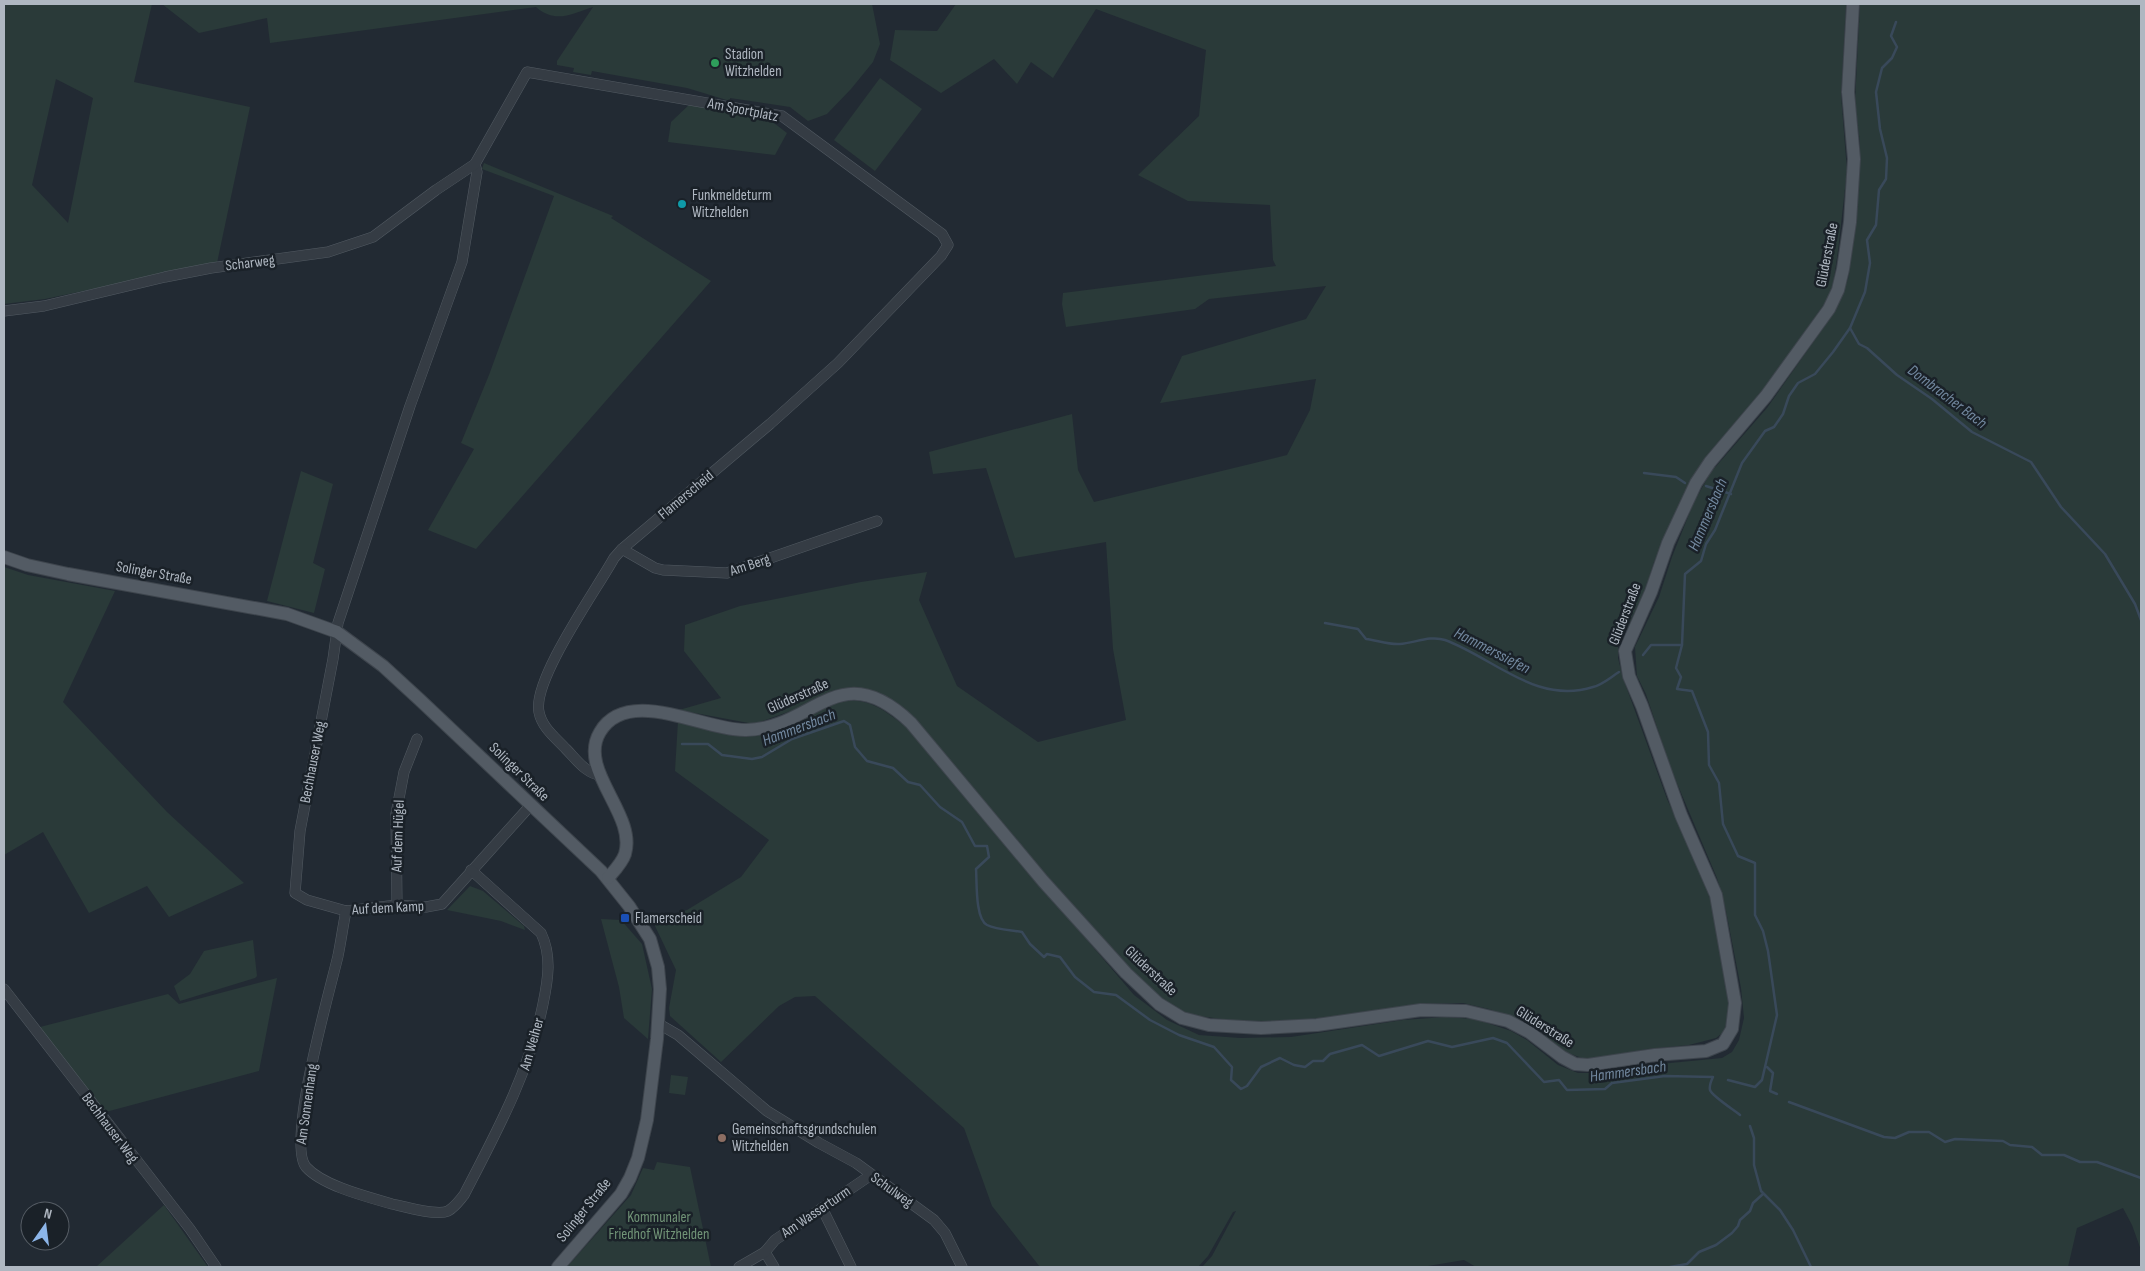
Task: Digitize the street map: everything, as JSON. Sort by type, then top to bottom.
[{"type":"main road","name":"Glüderstraße","points":[[608,878],[617,868],[624,855],[626,844],[624,828],[602,776],[595,754],[597,739],[605,725],[611,720],[626,713],[640,711],[662,712],[731,729],[752,730],[775,725],[836,696],[861,694],[889,705],[911,723],[1043,880],[1126,973],[1159,1004],[1182,1018],[1209,1025],[1261,1028],[1317,1025],[1421,1010],[1466,1011],[1508,1021],[1529,1032],[1562,1057],[1575,1064],[1588,1066],[1655,1055],[1706,1051],[1718,1047],[1727,1039],[1732,1029],[1735,1003],[1719,909],[1709,876],[1681,814],[1642,706],[1629,676],[1625,651],[1651,592],[1668,543],[1696,483],[1710,462],[1766,396],[1828,309],[1838,290],[1844,269],[1850,222],[1854,160],[1848,92],[1852,4]]},
{"type":"main road","name":"Solinger Straße","points":[[4,557],[27,565],[68,574],[287,614],[338,632],[383,666],[608,878],[635,913],[650,939],[655,953],[660,989],[659,1024],[647,1120],[638,1158],[621,1194],[558,1267]]},
{"type":"street","name":"Scharweg","points":[[4,311],[44,306],[211,268],[289,259],[328,252],[373,237],[436,190],[475,164],[528,72]]},
{"type":"street","name":"Am Sportplatz","points":[[528,72],[782,116],[942,234],[948,245]]},
{"type":"street","name":"Scharweg","points":[[338,632],[338,623],[410,406],[462,262],[477,172],[475,164]]},
{"type":"street","name":"Flamerscheid","points":[[602,776],[591,774],[548,731],[542,722],[538,704],[552,665],[586,603],[614,558],[622,549],[770,424],[838,363],[942,256],[948,245]]},
{"type":"street","name":"Am Berg","points":[[622,549],[655,568],[720,574],[878,521]]},
{"type":"street","name":"Bechhauser Weg","points":[[295,892],[300,831],[338,632]]},
{"type":"street","name":"Auf dem Hügel","points":[[397,906],[396,814],[403,778],[417,739]]},
{"type":"street","name":"Auf dem Kamp","points":[[295,892],[307,900],[346,911],[397,906],[426,907],[442,904],[470,870],[530,806]]},
{"type":"street","name":"Am Weiher","points":[[429,1212],[446,1212],[456,1206],[464,1195],[504,1119],[536,1038],[548,983],[549,957],[541,933],[470,870]]},
{"type":"street","name":"Am Sonnenhang","points":[[346,911],[304,1104],[300,1144],[301,1159],[306,1167],[317,1176],[337,1185],[371,1198],[429,1212]]},
{"type":"street","name":"Bechhauser Weg","points":[[4,989],[190,1229],[216,1267]]},
{"type":"street","name":"Schulweg","points":[[659,1024],[678,1035],[767,1111],[818,1143],[856,1163],[934,1220],[945,1233],[962,1267]]},
{"type":"street","name":"Am Wasserturm","points":[[739,1267],[765,1252],[775,1240],[870,1175]]},
{"type":"street","points":[[822,1208],[851,1267]]},
{"type":"street","points":[[765,1252],[774,1267]]},
{"type":"green space","points":[[4,4],[152,4],[134,82],[250,107],[217,263],[45,299],[4,304]],"holes":[[[56,79],[93,98],[68,223],[32,185]]]},
{"type":"green space","name":"Stadion Witzhelden","points":[[162,4],[872,4],[880,44],[873,62],[851,89],[827,114],[808,121],[790,107],[730,98],[730,101],[687,88],[592,71],[591,75],[573,72],[574,68],[557,65],[557,61],[593,7],[571,15],[557,16],[543,12],[536,7],[270,43],[267,18],[199,33]]},
{"type":"green space","points":[[956,4],[1846,4],[1841,95],[1847,171],[1833,285],[1827,300],[1759,397],[1698,468],[1685,492],[1654,562],[1645,590],[1618,647],[1618,658],[1623,678],[1667,799],[1704,878],[1712,905],[1730,1002],[1725,1031],[1716,1038],[1689,1045],[1647,1049],[1605,1058],[1585,1059],[1562,1051],[1538,1029],[1489,1009],[1463,1003],[1421,1004],[1336,1017],[1253,1023],[1191,1015],[1169,1004],[1140,979],[1041,869],[907,712],[890,699],[877,693],[799,708],[754,724],[679,710],[721,698],[684,651],[685,625],[740,606],[861,582],[927,572],[919,600],[957,686],[1038,742],[1126,720],[1113,649],[1106,542],[1015,558],[986,468],[933,474],[929,452],[1072,414],[1078,470],[1094,502],[1287,455],[1310,410],[1316,379],[1160,403],[1182,356],[1306,319],[1326,286],[1209,299],[1195,309],[1066,327],[1062,304],[1063,293],[1276,266],[1273,260],[1270,205],[1188,201],[1138,175],[1199,116],[1206,50],[1096,9],[1053,78],[1031,62],[1017,84],[994,59],[941,93],[890,60],[895,30],[937,31]]},
{"type":"green space","points":[[1860,4],[2141,4],[2141,1250],[2132,1225],[2123,1208],[2077,1228],[2068,1267],[1476,1267],[1464,1260],[1422,1267],[1202,1267],[1212,1256],[1236,1211],[1233,1212],[1208,1256],[1198,1267],[1040,1267],[992,1206],[964,1128],[815,996],[795,997],[779,1006],[721,1062],[670,1016],[669,1008],[676,970],[655,926],[655,921],[687,910],[741,877],[769,840],[675,771],[678,721],[731,734],[840,701],[859,701],[868,703],[890,714],[905,726],[1134,995],[1167,1020],[1199,1035],[1240,1038],[1291,1037],[1403,1020],[1445,1017],[1475,1019],[1511,1031],[1527,1040],[1558,1065],[1578,1073],[1722,1058],[1732,1052],[1739,1040],[1744,1018],[1741,988],[1726,911],[1717,878],[1671,769],[1646,694],[1637,676],[1635,647],[1659,597],[1672,557],[1694,502],[1711,472],[1767,408],[1826,324],[1840,300],[1848,279],[1860,144],[1855,102]]},
{"type":"green space","points":[[880,78],[922,109],[875,171],[834,140]]},
{"type":"green space","points":[[691,103],[766,117],[787,133],[775,155],[668,142],[671,122]]},
{"type":"green space","points":[[484,163],[613,216],[611,218],[711,281],[476,549],[428,530],[474,449],[461,443],[489,375],[554,196],[482,169]]},
{"type":"green space","points":[[301,471],[333,484],[313,563],[325,569],[314,613],[267,601]]},
{"type":"green space","points":[[4,567],[28,575],[115,591],[63,702],[167,812],[244,883],[169,917],[147,886],[89,913],[43,832],[4,855]]},
{"type":"green space","points":[[470,886],[483,891],[524,926],[525,930],[501,921],[447,910]]},
{"type":"green space","points":[[601,919],[621,920],[642,944],[652,989],[648,1039],[624,1018],[619,987]]},
{"type":"green space","points":[[253,940],[257,976],[255,978],[180,1001],[174,986],[190,974],[204,951]]},
{"type":"green space","points":[[277,978],[259,1071],[102,1113],[40,1027],[168,994],[179,1004]]},
{"type":"green space","points":[[671,1075],[688,1077],[685,1095],[669,1093]]},
{"type":"green space","name":"Kommunaler Friedhof Witzhelden","points":[[657,1162],[690,1167],[711,1267],[567,1267],[631,1195],[643,1168],[654,1170]]},
{"type":"green space","points":[[164,1205],[208,1267],[96,1267]]},
{"type":"waterway","name":"Hammersbach","points":[[1728,1080],[1755,1087],[1762,1080],[1777,1015],[1768,951],[1763,931],[1755,915],[1755,863],[1738,856],[1723,824],[1719,783],[1709,765],[1708,732],[1692,691],[1677,689],[1681,677],[1676,668],[1682,645],[1685,574],[1701,561],[1706,544],[1715,530],[1742,463],[1765,431],[1774,427],[1783,414],[1789,396],[1798,383],[1815,374],[1833,352],[1850,328],[1865,292],[1870,263],[1867,240],[1876,225],[1879,190],[1886,179],[1887,158],[1880,129],[1876,92],[1882,68],[1892,58],[1897,47],[1891,36],[1896,22]]},
{"type":"waterway","name":"Dombracher Bach","points":[[1850,328],[1859,344],[1867,348],[1897,375],[1932,399],[1972,432],[2031,462],[2061,507],[2105,554],[2135,604],[2141,620]]},
{"type":"waterway","points":[[1644,473],[1676,477],[1685,483]]},
{"type":"waterway","points":[[1706,486],[1731,494]]},
{"type":"waterway","name":"Hammerssiefen","points":[[1325,623],[1358,629],[1366,639],[1391,644],[1434,638],[1445,640],[1516,677],[1534,685],[1553,690],[1572,691],[1593,687],[1603,683],[1619,672]]},
{"type":"waterway","name":"Hammerssiefen","points":[[1643,655],[1651,645],[1682,645]]},
{"type":"waterway","name":"Hammersbach","points":[[682,744],[708,744],[722,755],[752,759],[762,757],[792,739],[844,721],[850,725],[855,747],[867,761],[893,768],[908,782],[920,785],[940,807],[962,822],[975,846],[987,846],[989,857],[976,869],[980,915],[987,925],[1022,932],[1030,944],[1044,957],[1047,954],[1060,957],[1075,977],[1094,992],[1116,995],[1150,1020],[1179,1035],[1214,1047],[1232,1067],[1231,1080],[1241,1089],[1247,1086],[1261,1067],[1280,1058],[1294,1065],[1305,1067],[1313,1061],[1323,1061],[1330,1054],[1362,1045],[1379,1056],[1428,1041],[1452,1047],[1493,1038],[1507,1043],[1544,1082],[1559,1080],[1567,1090],[1605,1089],[1612,1083],[1665,1076],[1713,1077],[1710,1086],[1712,1093],[1740,1115]]},
{"type":"waterway","points":[[1767,1067],[1773,1073],[1770,1091],[1777,1094]]},
{"type":"waterway","points":[[1789,1102],[1884,1137],[1895,1138],[1909,1132],[1929,1132],[1945,1142],[1955,1139],[2003,1141],[2010,1145],[2032,1147],[2042,1155],[2064,1155],[2080,1162],[2097,1162],[2141,1178]]},
{"type":"waterway","points":[[1750,1126],[1754,1138],[1754,1165],[1761,1191],[1780,1210],[1793,1230],[1811,1267]]},
{"type":"waterway","points":[[1670,1267],[1687,1264],[1699,1252],[1716,1245],[1732,1233],[1740,1220],[1750,1211],[1753,1203],[1763,1194]]},
{"type":"place","name":"Stadion Witzhelden","points":[[715,63]]},
{"type":"place","name":"Funkmeldeturm Witzhelden","points":[[682,204]]},
{"type":"place","name":"Flamerscheid","points":[[625,918]]},
{"type":"place","name":"Gemeinschaftsgrundschulen Witzhelden","points":[[722,1138]]}]
